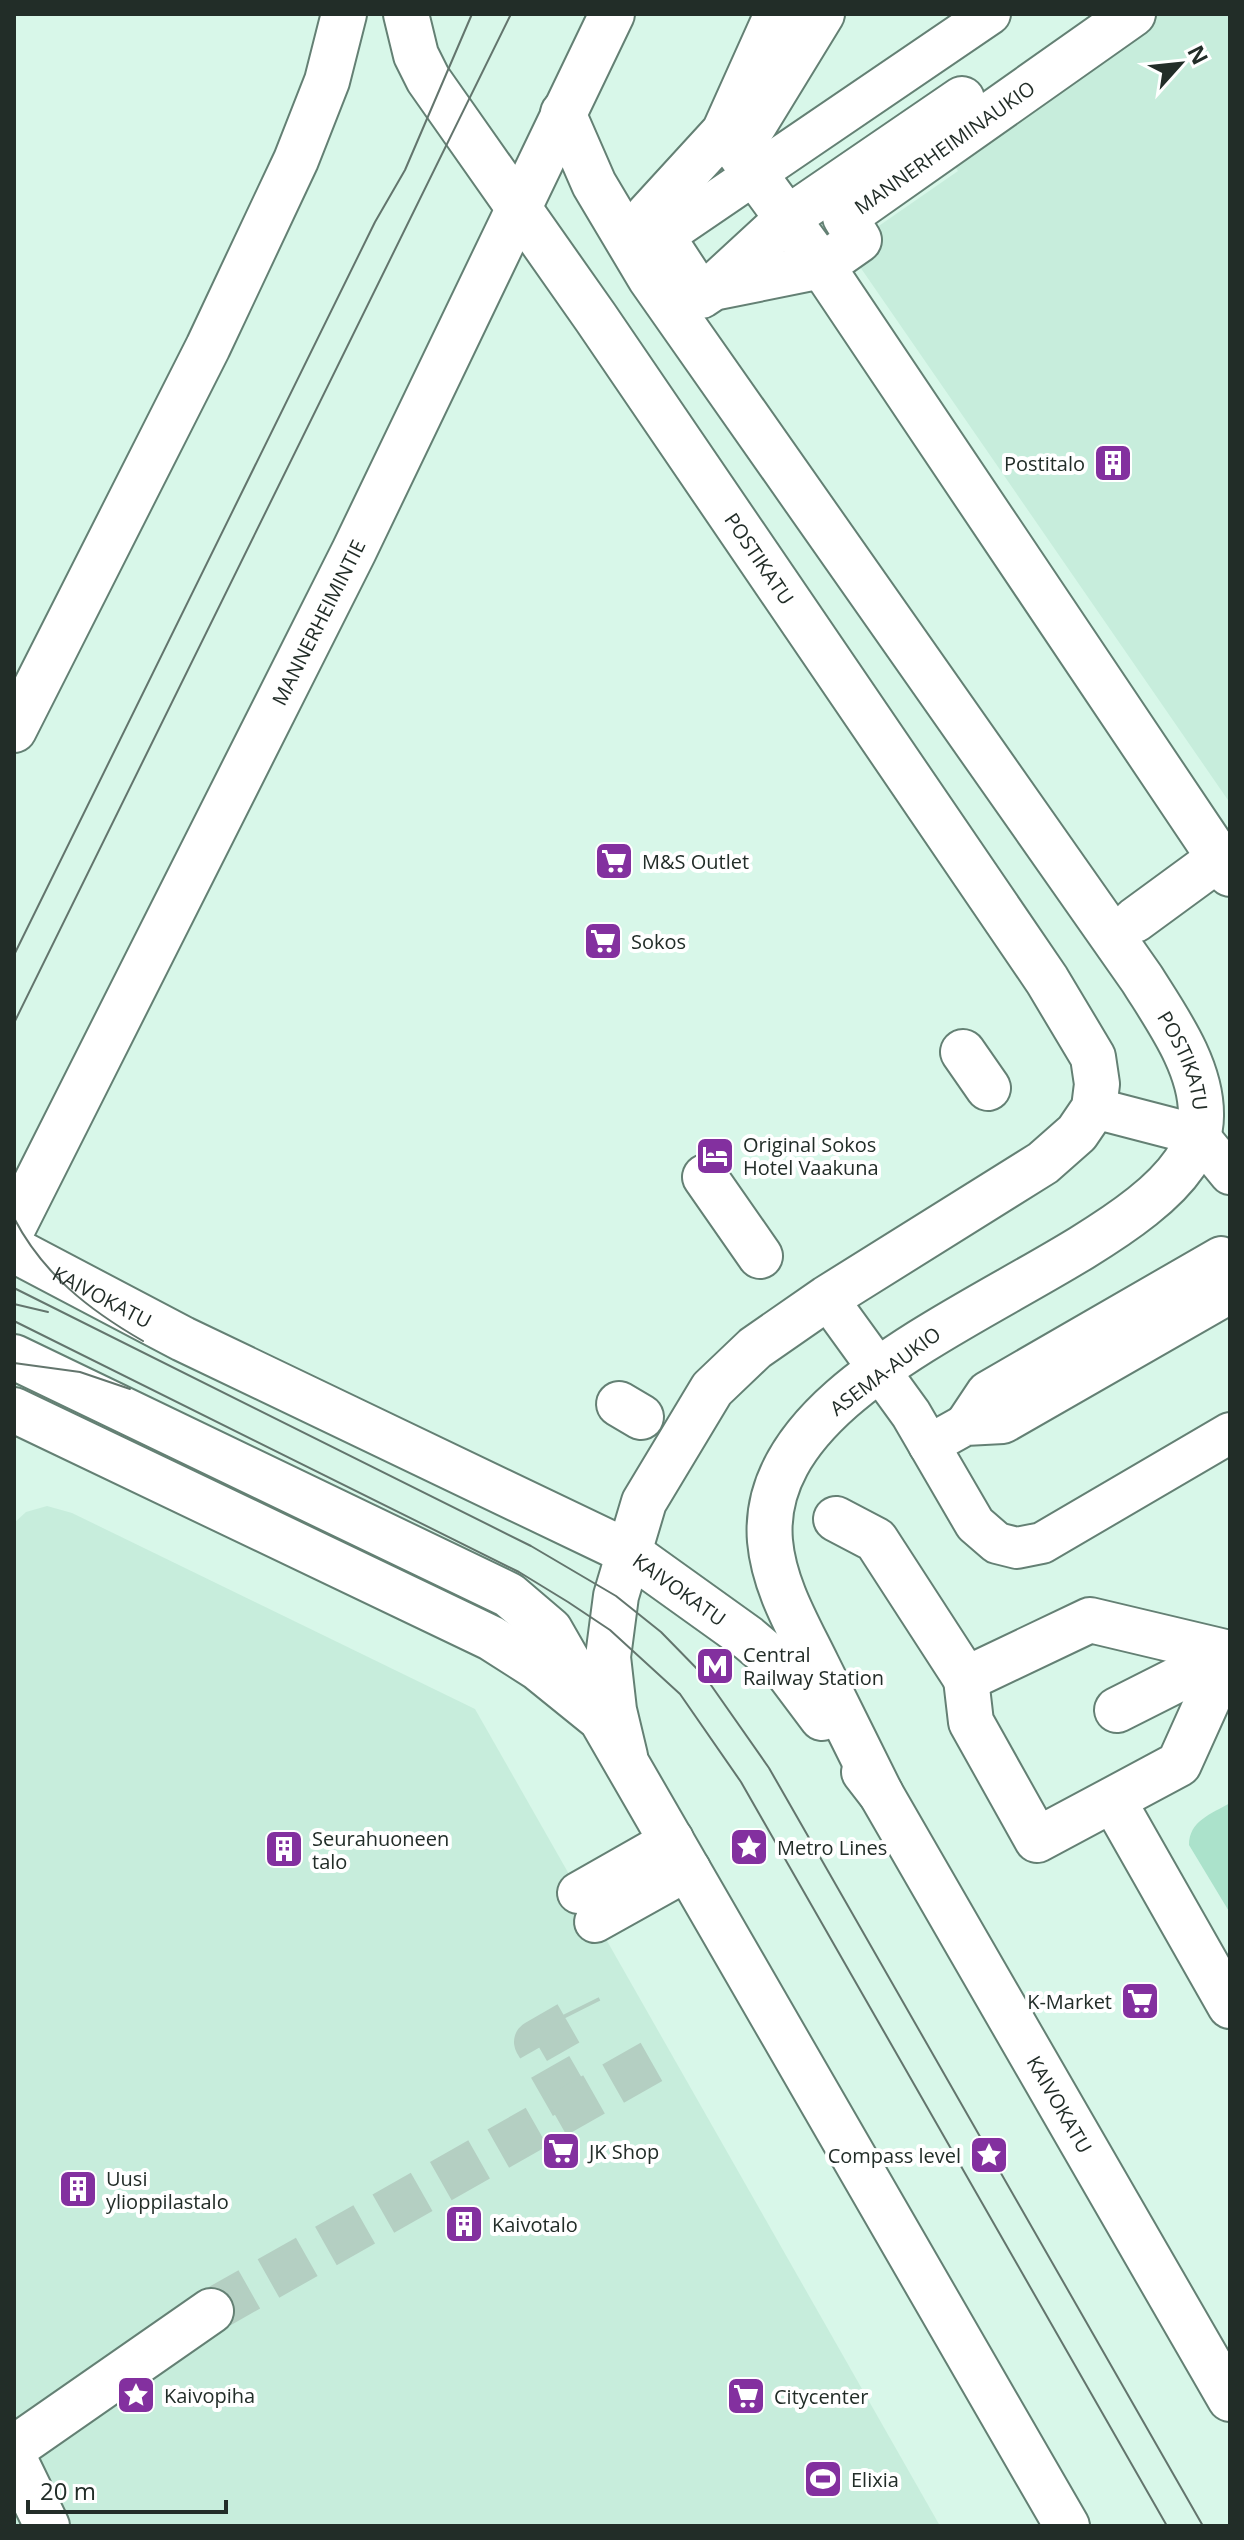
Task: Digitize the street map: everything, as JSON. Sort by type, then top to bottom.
[{"type":"main road","points":[[14,730],[208,347],[296,160],[327,81],[344,14]]},
{"type":"main road","name":"POSTIKATU","points":[[406,14],[416,55],[428,79],[596,318],[1047,980],[1093,1057],[1097,1084],[1094,1108]]},
{"type":"main road","name":"MANNERHEIMINTIE","points":[[14,1226],[354,551],[612,14]]},
{"type":"main road","points":[[739,152],[777,14]]},
{"type":"main road","points":[[822,14],[739,152],[648,215],[657,241],[707,292],[788,218],[886,171],[1086,14]]},
{"type":"main road","name":"MANNERHEIMINAUKIO","points":[[707,292],[822,266],[859,240],[845,217],[886,171],[944,150],[942,146],[1133,14]]},
{"type":"main road","name":"POSTIKATU","points":[[563,113],[594,184],[657,241],[721,384],[941,692],[1166,1017],[1195,1079],[1201,1117],[1198,1135]]},
{"type":"main road","points":[[739,152],[822,266],[1227,864],[1135,920]]},
{"type":"main road","points":[[625,1756],[614,1710],[608,1657],[616,1596],[644,1502],[712,1389],[755,1348],[827,1298],[1043,1163],[1077,1133],[1094,1108]]},
{"type":"main road","name":"ASEMA-AUKIO","points":[[881,1794],[783,1594],[769,1539],[777,1489],[792,1456],[813,1427],[881,1369],[956,1318],[1121,1224],[1183,1166],[1198,1135]]},
{"type":"main road","points":[[705,1177],[760,1256]]},
{"type":"main road","name":"KAIVOKATU","points":[[14,1250],[197,1346],[628,1552],[748,1638],[786,1670],[881,1794],[1230,2399]]},
{"type":"main road","points":[[14,1357],[509,1595],[550,1630],[1067,2526]]},
{"type":"main road","points":[[14,1410],[491,1638],[538,1668],[601,1719]]},
{"type":"main road","points":[[836,1519],[876,1540],[966,1679],[971,1722],[1031,1844],[1179,1764],[1230,1653]]},
{"type":"main road","points":[[966,1679],[1090,1620],[1230,1653]]},
{"type":"main road","points":[[1117,1710],[1230,1653]]},
{"type":"main road","points":[[1113,1800],[1229,2004]]},
{"type":"main road","points":[[14,2448],[211,2311]]},
{"type":"main road","points":[[14,2458],[47,2526]]},
{"type":"lane","points":[[739,152],[990,14]]},
{"type":"lane","points":[[1094,1108],[1198,1135],[1230,1174]]},
{"type":"lane","points":[[929,1445],[965,1425],[987,1392],[1225,1275]]},
{"type":"lane","points":[[827,1298],[881,1369],[975,1524],[997,1543],[1017,1548],[1042,1543],[1230,1433]]},
{"type":"lane","points":[[586,1908],[682,1854]]},
{"type":"shaded area","name":"Postitalo","points":[[1133,14],[1230,14],[1230,803],[847,248],[958,171],[944,150]]},
{"type":"shaded area","points":[[47,1506],[72,1513],[475,1709],[940,2526],[14,2526],[14,1523],[26,1512]]},
{"type":"shaded area","points":[[1230,1803],[1230,1913],[1189,1845],[1197,1824]]},
{"type":"tunnel","points":[[572,2105],[536,2042],[583,2015],[579,2007]]},
{"type":"tunnel","points":[[211,2311],[669,2052]]},
{"type":"tram line","points":[[14,955],[375,222],[405,170],[472,14]]},
{"type":"tram line","points":[[14,1023],[511,14]]},
{"type":"tram line","points":[[14,1218],[39,1256],[69,1289],[104,1317],[143,1341]]},
{"type":"tram line","points":[[14,1288],[531,1546],[616,1596],[661,1632],[706,1678],[769,1768],[1203,2526]]},
{"type":"tram line","points":[[14,1304],[48,1312]]},
{"type":"tram line","points":[[14,1321],[519,1572],[610,1630],[680,1694],[741,1782],[1167,2526]]},
{"type":"tram line","points":[[14,1363],[80,1372],[130,1389]]},
{"type":"place","name":"Postitalo","points":[[1113,463]]},
{"type":"place","name":"M&S Outlet","points":[[614,861]]},
{"type":"place","name":"Sokos","points":[[603,941]]},
{"type":"place","name":"Original Sokos Hotel Vaakuna","points":[[715,1156]]},
{"type":"place","name":"Central Railway Station","points":[[715,1666]]},
{"type":"place","name":"Metro Lines","points":[[749,1847]]},
{"type":"place","name":"Seurahuoneen talo","points":[[284,1849]]},
{"type":"place","name":"K-Market","points":[[1140,2001]]},
{"type":"place","name":"JK Shop","points":[[561,2151]]},
{"type":"place","name":"Compass level","points":[[989,2155]]},
{"type":"place","name":"Uusi ylioppilastalo","points":[[78,2189]]},
{"type":"place","name":"Kaivotalo","points":[[464,2224]]},
{"type":"place","name":"Kaivopiha","points":[[136,2395]]},
{"type":"place","name":"Citycenter","points":[[746,2396]]},
{"type":"place","name":"Elixia","points":[[823,2479]]}]
